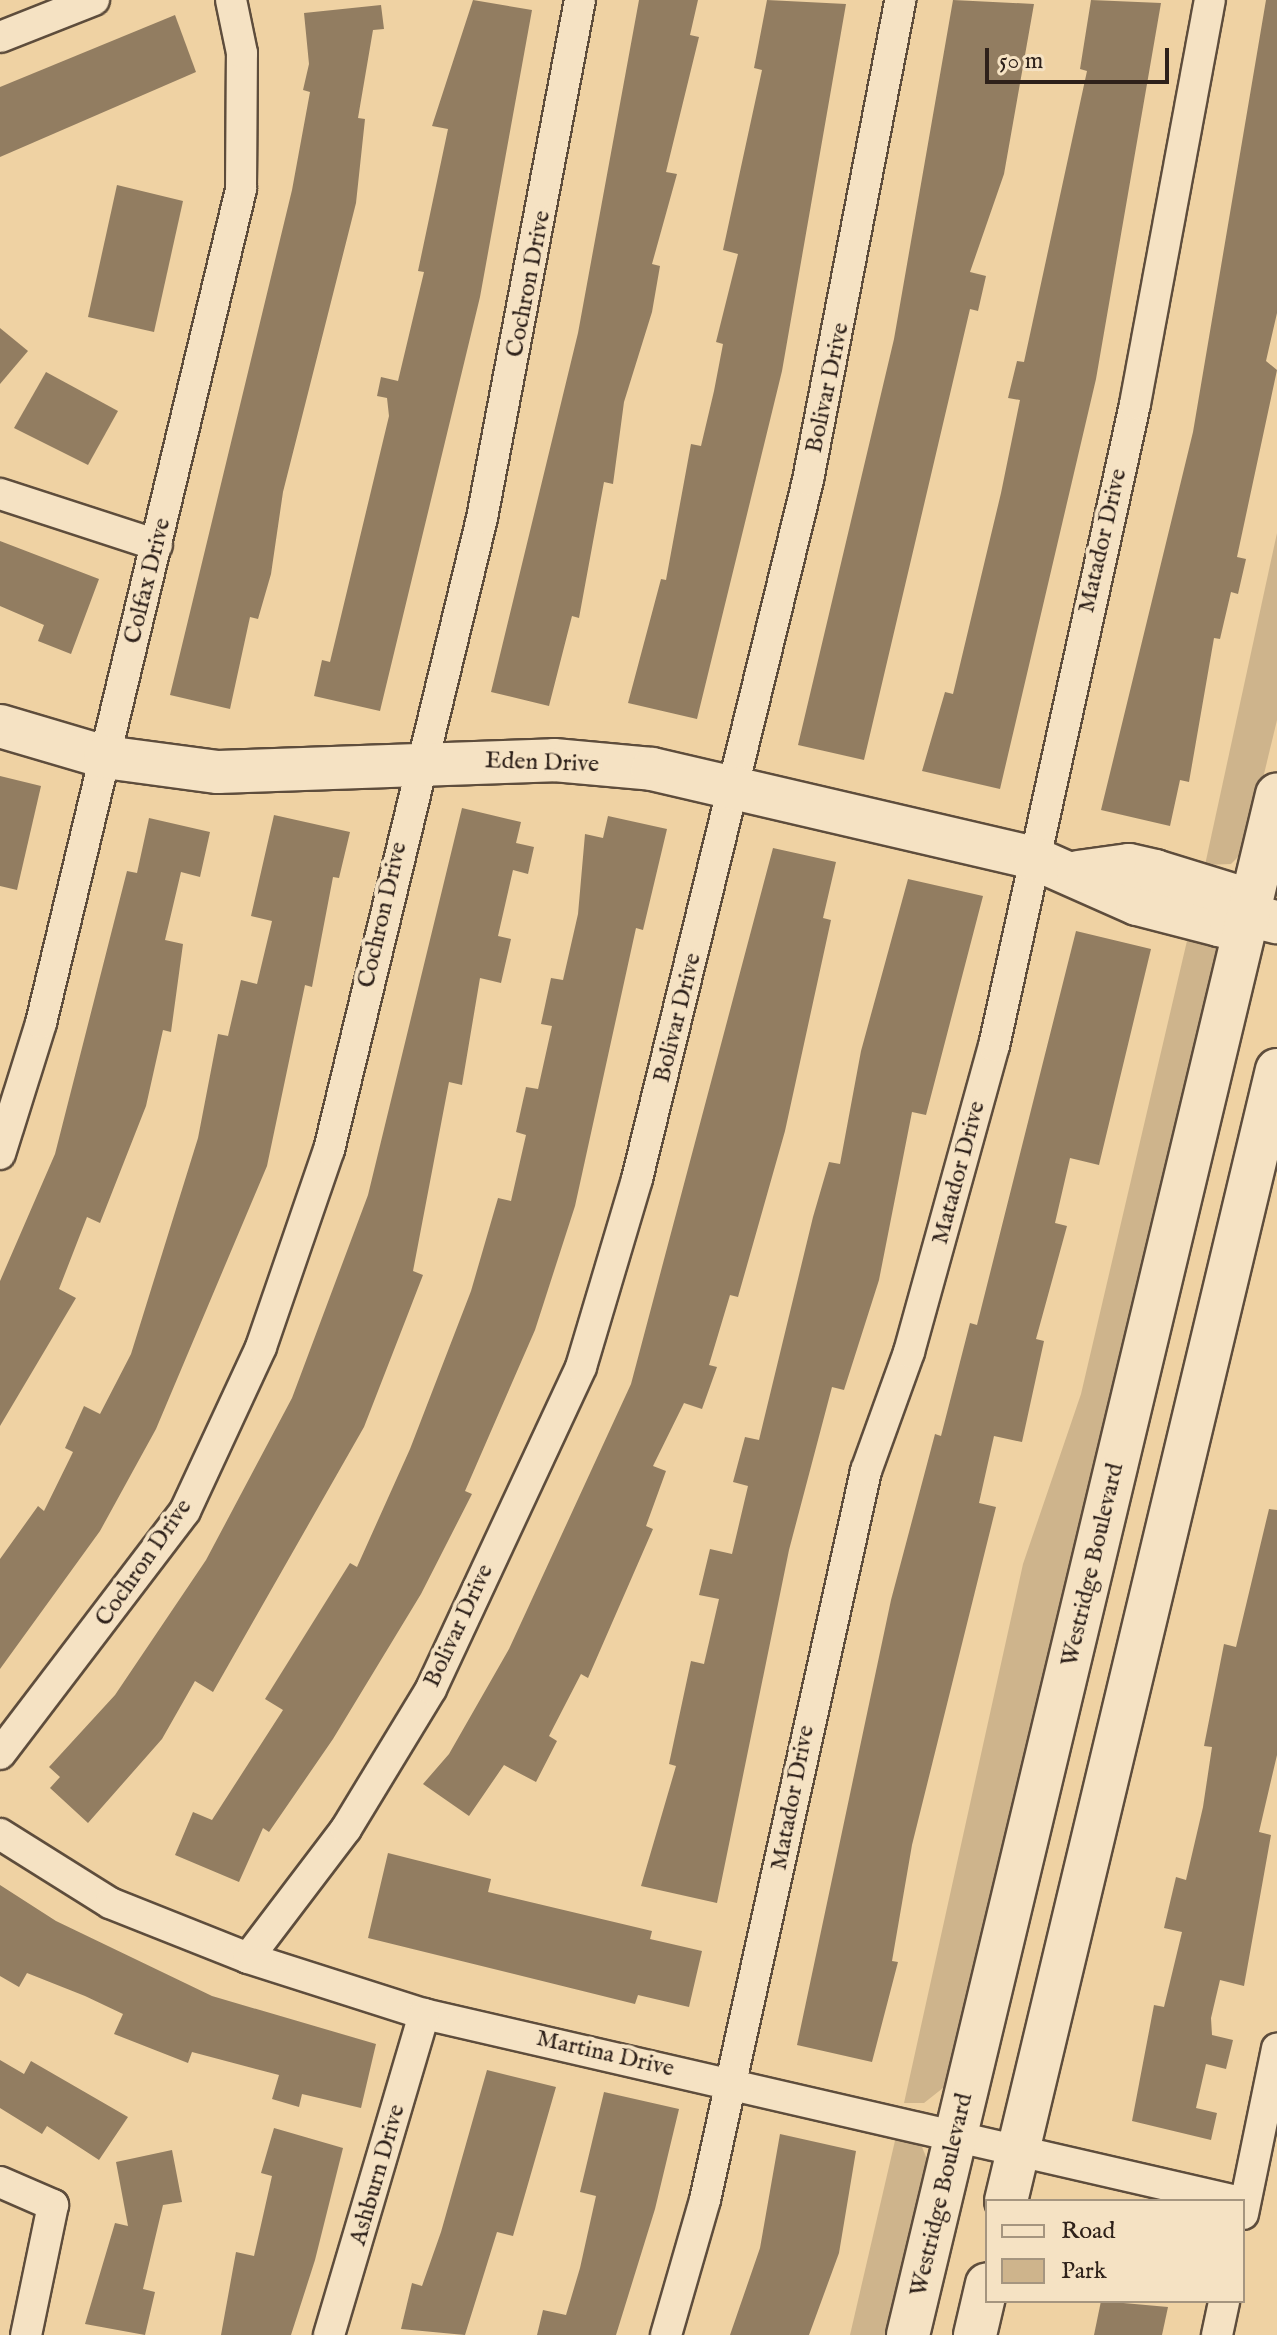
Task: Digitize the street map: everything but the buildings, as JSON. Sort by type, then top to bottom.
[{"type":"main road","name":"Eden Drive","points":[[0,726],[105,757],[218,772],[419,762],[554,760],[652,769],[1031,857],[1078,872],[1137,904],[1231,928],[1262,919]]},
{"type":"main road","name":"Westridge Boulevard","points":[[908,2335],[1262,919],[1277,795]]},
{"type":"main road","points":[[1006,2199],[1277,1070]]},
{"type":"main road","points":[[975,2335],[985,2292]]},
{"type":"street","points":[[0,37],[94,0]]},
{"type":"street","name":"Colfax Drive","points":[[0,1154],[41,1023],[241,189],[242,53],[231,0]]},
{"type":"street","name":"Cochron Drive","points":[[0,1754],[185,1511],[261,1347],[329,1150],[419,762],[482,518],[580,0]]},
{"type":"street","name":"Bolivar Drive","points":[[248,1958],[346,1829],[431,1689],[581,1367],[637,1179],[734,788],[841,331],[900,0]]},
{"type":"street","name":"Matador Drive","points":[[666,2335],[732,2085],[866,1471],[909,1352],[990,1061],[1031,857],[1135,404],[1210,0]]},
{"type":"street","points":[[0,494],[157,545]]},
{"type":"street","name":"Martina Drive","points":[[0,1834],[110,1903],[248,1958],[424,2014],[1217,2199]]},
{"type":"street","name":"Ashburn Drive","points":[[329,2335],[424,2014]]},
{"type":"street","points":[[1243,2199],[1277,2048]]},
{"type":"street","points":[[0,2182],[53,2205],[26,2335]]},
{"type":"street","points":[[1217,2335],[1224,2303]]},
{"type":"green space","points":[[1277,533],[1277,720],[1246,849],[1231,864],[1205,865]]},
{"type":"green space","points":[[1190,928],[1210,937],[1218,952],[948,2084],[924,2103],[904,2103],[1023,1564],[1081,1394]]},
{"type":"green space","points":[[897,2132],[922,2147],[929,2164],[888,2335],[850,2335]]}]
